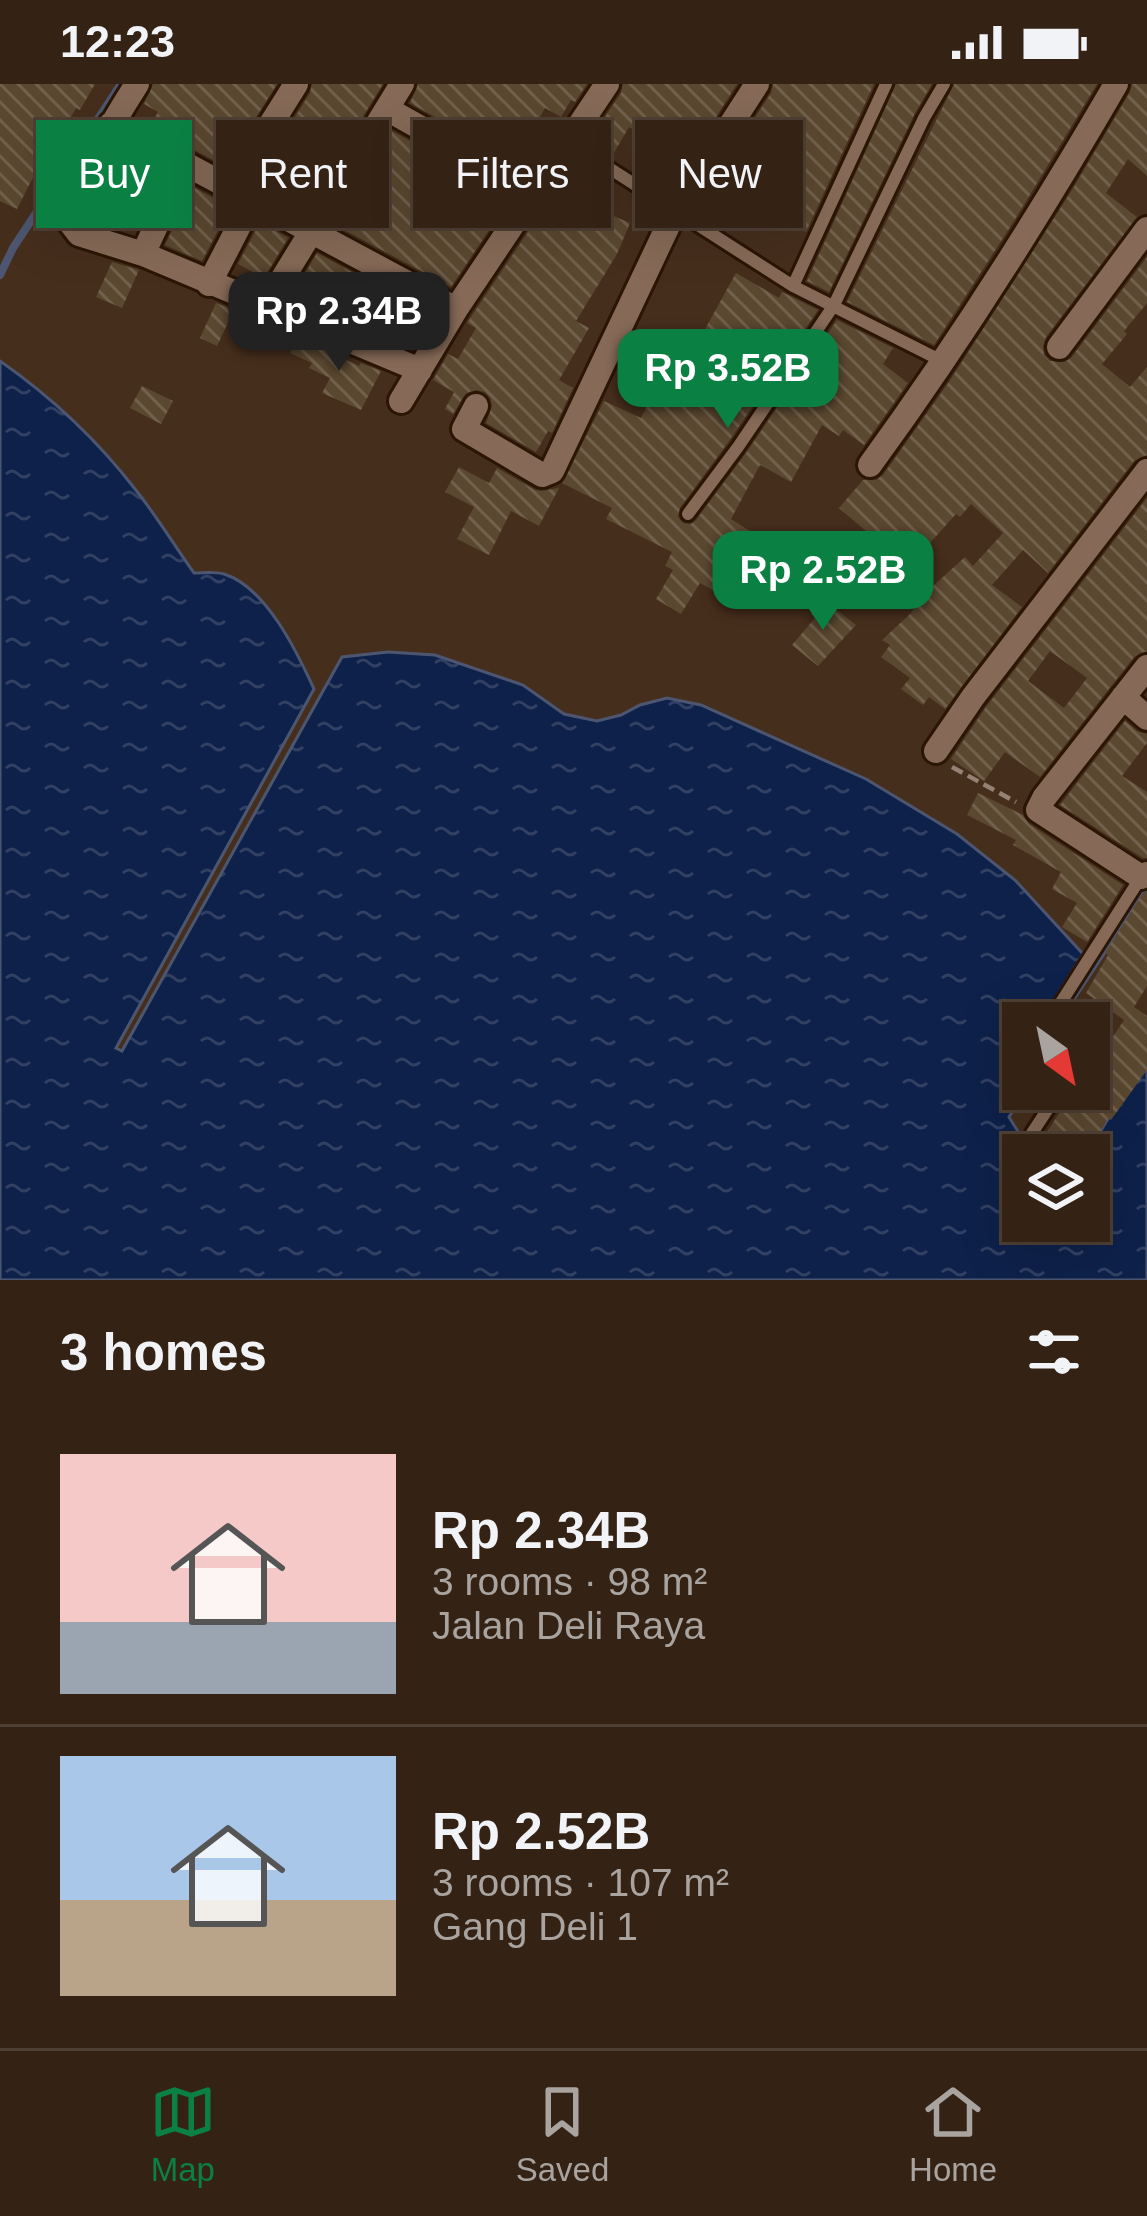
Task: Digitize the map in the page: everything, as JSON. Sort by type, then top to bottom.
[{"type":"street","points":[[114,120],[137,84]]},
{"type":"street","points":[[273,120],[296,84]]},
{"type":"street","points":[[265,307],[401,84]]},
{"type":"street","points":[[584,120],[607,84]]},
{"type":"street","points":[[734,120],[757,84]]},
{"type":"street","points":[[870,465],[945,362],[1116,84]]},
{"type":"street","points":[[387,109],[413,124]]},
{"type":"street","points":[[74,228],[79,234],[143,254],[420,370]]},
{"type":"street","points":[[143,254],[155,228]]},
{"type":"street","points":[[209,284],[238,228]]},
{"type":"street","points":[[303,228],[456,309]]},
{"type":"street","points":[[401,400],[512,228]]},
{"type":"street","points":[[476,406],[464,429],[542,475],[551,471],[667,228]]},
{"type":"street","points":[[1059,347],[1147,229]]},
{"type":"street","points":[[936,751],[1147,471]]},
{"type":"street","points":[[1144,875],[1038,810],[1147,667]]},
{"type":"street","points":[[1123,697],[1147,718]]},
{"type":"lane","points":[[793,286],[887,84]]},
{"type":"lane","points":[[688,514],[834,305],[944,84]]},
{"type":"lane","points":[[702,228],[793,286],[945,362]]},
{"type":"lane","points":[[1061,1002],[1144,875]]},
{"type":"lane","points":[[1032,1133],[1047,1110]]},
{"type":"path","points":[[936,751],[962,773],[1038,810]]},
{"type":"water","points":[[0,361],[55,404],[105,453],[194,573],[224,574],[253,592],[278,623],[314,689],[116,1048],[122,1051],[342,657],[388,652],[435,655],[523,685],[564,714],[597,721],[667,698],[701,705],[866,779],[957,834],[1015,880],[1083,954],[1053,1002],[1002,1002],[1002,1110],[1014,1110],[1009,1117],[1020,1134],[1002,1134],[1002,1242],[1110,1242],[1110,1134],[1099,1134],[1147,1055],[1147,1280],[0,1280]]},
{"type":"building","points":[[0,84],[95,84],[69,120],[36,120],[36,171],[17,209],[0,201]]},
{"type":"building","points":[[153,84],[277,84],[254,120],[216,120],[216,162],[192,149],[192,120],[153,120],[158,112],[144,104]]},
{"type":"building","points":[[312,84],[383,84],[361,120],[293,120]]},
{"type":"building","points":[[418,84],[587,84],[561,117],[545,108],[538,120],[440,120],[410,103]]},
{"type":"building","points":[[623,84],[737,84],[714,120],[635,120],[635,130],[629,127],[614,153],[611,120],[603,120]]},
{"type":"building","points":[[773,84],[874,84],[806,232],[798,228],[803,228],[803,120],[753,120]]},
{"type":"building","points":[[896,84],[932,84],[829,292],[807,281]]},
{"type":"building","points":[[954,84],[1097,84],[934,345],[847,302]]},
{"type":"building","points":[[1132,84],[1147,84],[1147,176],[1128,159],[1106,193],[1137,217],[1043,346],[1050,361],[1071,358],[1147,257],[1147,303],[1102,364],[1130,387],[1147,367],[1147,455],[1134,461],[1048,573],[1023,550],[992,585],[1022,607],[945,709],[929,697],[923,705],[901,689],[910,678],[881,657],[890,645],[882,640],[965,557],[973,566],[1003,533],[971,504],[879,591],[854,564],[875,545],[870,540],[873,537],[839,508],[863,480],[883,475],[949,382],[1072,190]]},
{"type":"building","points":[[392,131],[413,143],[413,228],[490,228],[451,287],[341,228],[389,228]]},
{"type":"building","points":[[192,189],[216,199],[219,228],[202,261],[165,245],[173,228],[192,228]]},
{"type":"building","points":[[611,215],[630,223],[576,321],[589,328],[559,380],[573,388],[552,433],[548,431],[536,452],[486,423],[492,406],[485,392],[466,393],[453,414],[445,409],[454,392],[433,380],[448,354],[458,359],[476,328],[467,323],[531,228],[611,228]]},
{"type":"building","points":[[257,228],[270,228],[288,238],[262,281],[238,264]]},
{"type":"building","points":[[317,253],[428,313],[413,349],[291,297]]},
{"type":"building","points":[[112,262],[139,270],[122,308],[96,297]]},
{"type":"building","points":[[736,273],[779,298],[782,292],[818,310],[680,508],[678,517],[683,523],[696,520],[837,320],[893,348],[883,364],[908,383],[864,445],[843,430],[839,436],[822,425],[791,482],[760,465],[731,519],[761,538],[727,598],[700,583],[681,614],[656,599],[673,570],[665,566],[672,552],[606,519],[612,508],[562,483],[604,401],[641,418],[675,350],[689,358]]},
{"type":"building","points":[[216,303],[234,310],[217,346],[200,338]]},
{"type":"building","points":[[298,337],[359,366],[381,371],[361,410],[322,393],[330,378],[290,353]]},
{"type":"building","points":[[142,386],[173,401],[161,424],[130,408]]},
{"type":"building","points":[[459,467],[489,483],[497,468],[535,490],[559,488],[539,526],[511,511],[489,555],[457,539],[474,507],[445,492]]},
{"type":"building","points":[[1147,498],[1147,651],[1134,657],[1040,777],[1005,752],[984,781],[951,759]],"holes":[[[1050,651],[1087,678],[1064,708],[1028,681]]]},
{"type":"building","points":[[823,599],[856,625],[818,666],[792,645],[815,618],[811,614]]},
{"type":"building","points":[[1125,721],[1147,734],[1147,743],[1122,776],[1147,792],[1147,858],[1060,805]]},
{"type":"building","points":[[978,793],[1023,815],[1029,824],[1123,885],[1087,942],[1062,927],[1077,903],[1052,889],[1061,872],[1013,845],[1016,840],[967,815]]},
{"type":"building","points":[[1147,892],[1147,986],[1134,1007],[1147,1016],[1147,1070],[1099,1134],[1046,1134],[1061,1110],[1110,1110],[1110,1041],[1124,1020],[1110,1010],[1110,1002],[1099,1002],[1086,993]]},
{"type":"waterway","points":[[0,275],[121,84]]},
{"type":"waterway","points":[[1069,1002],[1147,884]]}]
